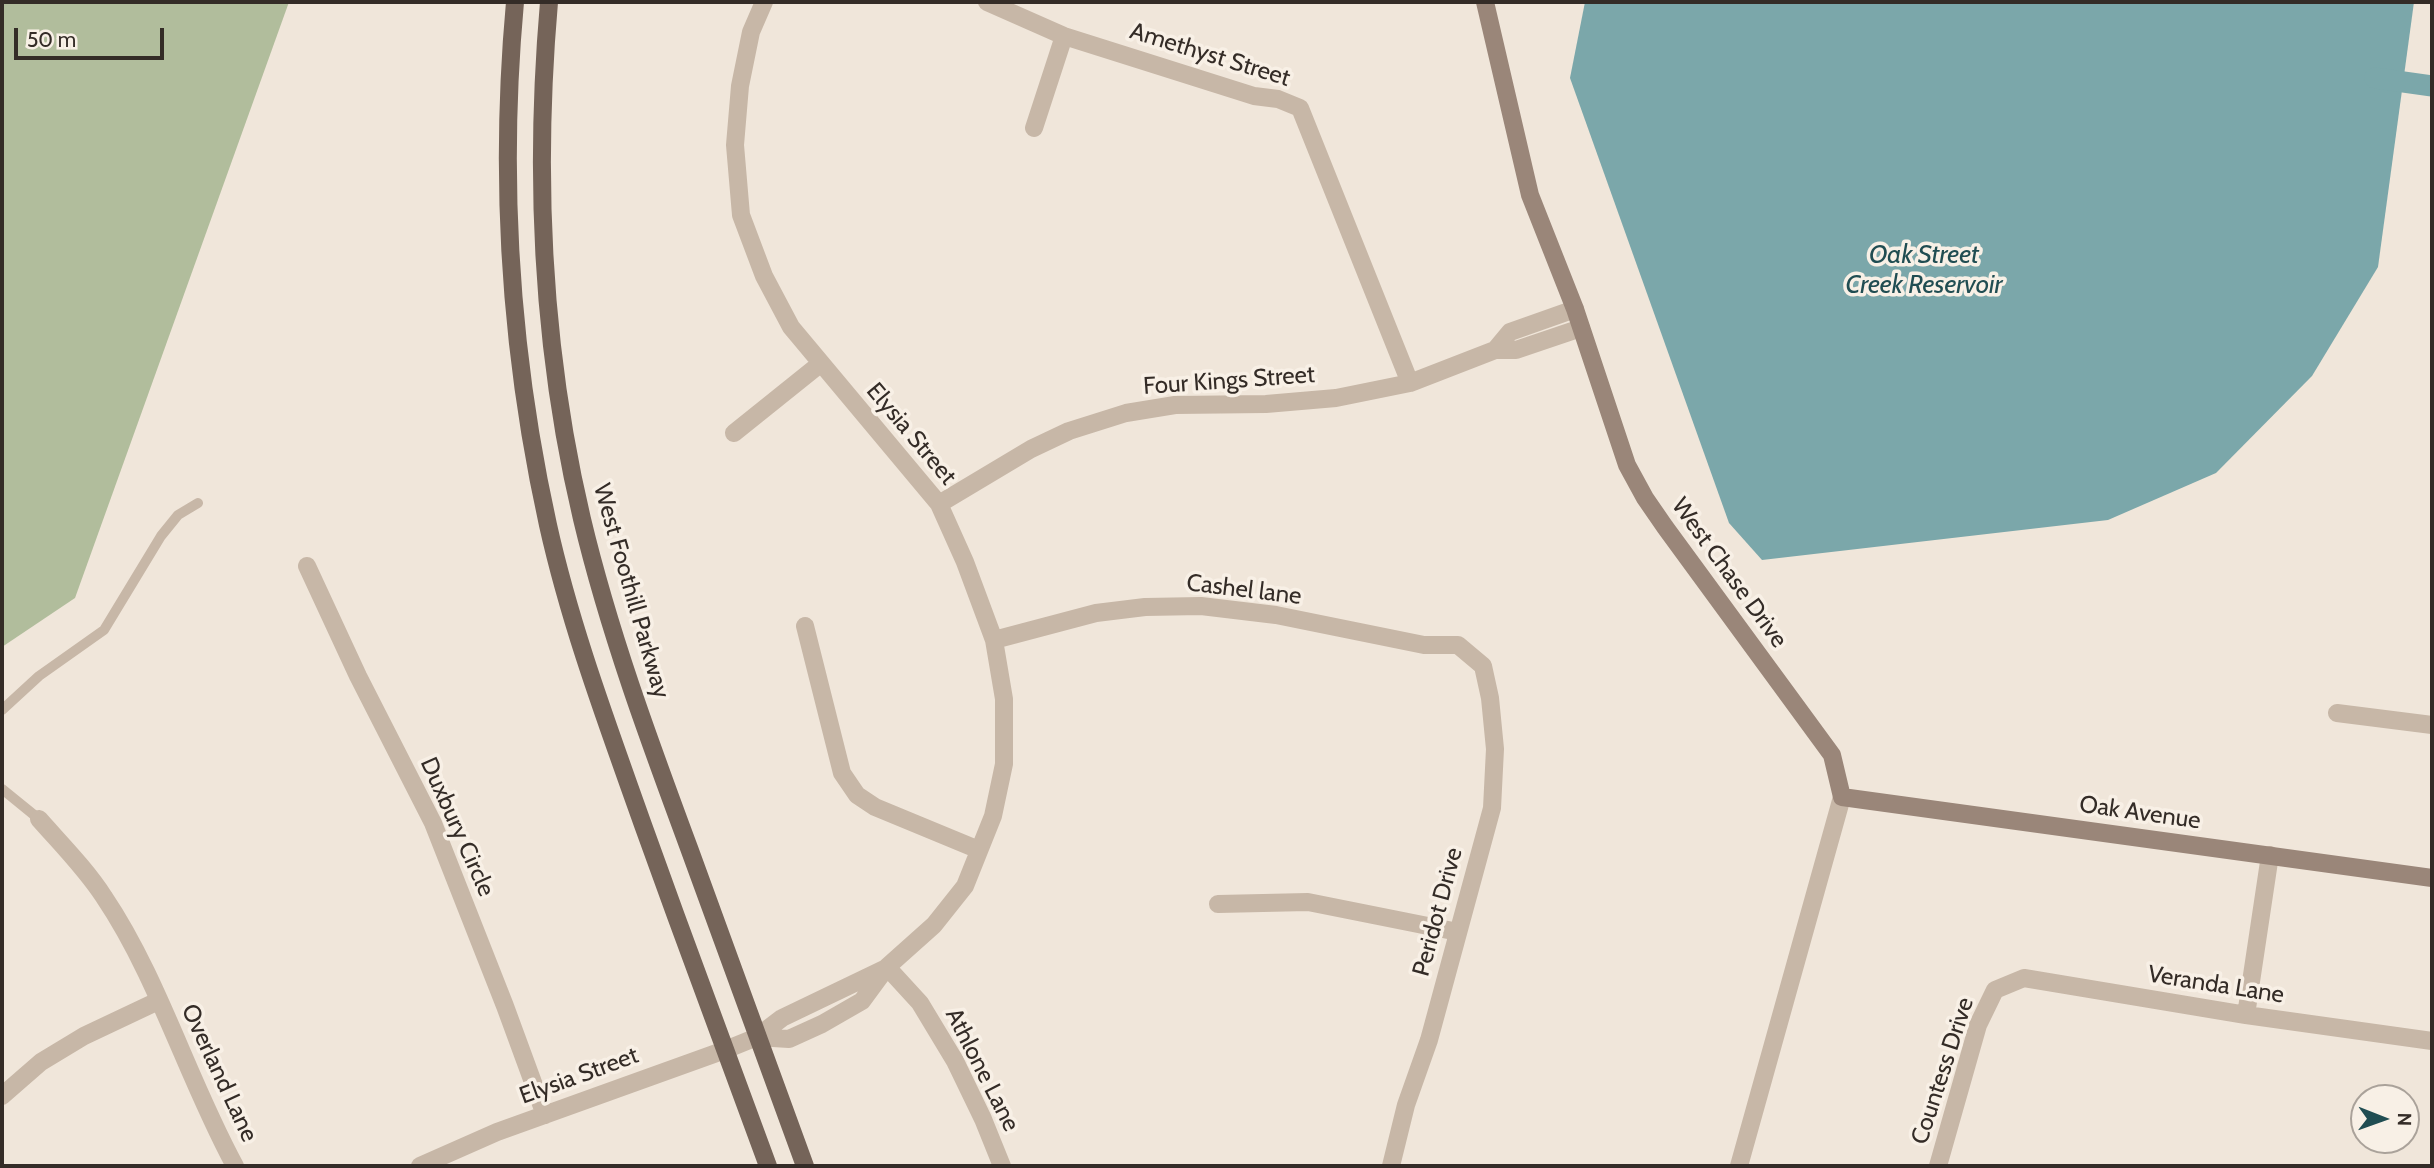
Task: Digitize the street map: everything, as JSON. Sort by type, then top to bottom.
[{"type":"main road","points":[[515,2],[510,54],[507,223],[517,339],[529,427],[548,525],[572,617],[597,696],[768,1166]]},
{"type":"main road","name":"West Foothill Parkway","points":[[549,2],[541,144],[545,272],[561,410],[582,518],[633,697],[806,1166]]},
{"type":"street","name":"Elysia Street","points":[[420,1166],[497,1132],[757,1037],[789,1039],[862,1001],[887,967],[934,925],[965,886],[993,816],[1004,764],[1004,699],[994,639],[965,562],[939,504],[791,327],[764,276],[741,215],[735,145],[740,86],[751,32],[764,2]]},
{"type":"street","name":"Amethyst Street","points":[[987,2],[1064,36],[1254,96],[1278,99],[1300,108],[1410,383]]},
{"type":"street","name":"West Chase Drive","points":[[1485,2],[1530,195],[1575,309],[1627,465],[1645,498],[1832,755],[1842,797],[1739,1166]]},
{"type":"street","points":[[1034,128],[1064,36]]},
{"type":"street","name":"Four Kings Street","points":[[1495,350],[1510,332],[1575,309]]},
{"type":"street","name":"Four Kings Street","points":[[939,504],[1031,449],[1069,431],[1126,413],[1175,405],[1266,404],[1336,398],[1410,383],[1495,350],[1516,350],[1581,328]]},
{"type":"street","points":[[734,433],[820,364]]},
{"type":"street","name":"Duxbury Circle","points":[[307,566],[358,676],[433,823],[545,1115]]},
{"type":"street","name":"Cashel lane","points":[[994,639],[1096,613],[1145,607],[1201,606],[1276,615],[1424,645],[1458,645],[1483,666]]},
{"type":"street","points":[[806,626],[842,772],[857,794],[875,807],[979,850]]},
{"type":"street","name":"Peridot Drive","points":[[1391,1166],[1406,1105],[1429,1040],[1492,808],[1495,749],[1490,698],[1483,666]]},
{"type":"street","points":[[2337,713],[2432,725]]},
{"type":"street","name":"Oak Avenue","points":[[1842,797],[2432,878]]},
{"type":"street","name":"Overland Lane","points":[[39,819],[104,896],[134,948],[216,1132],[235,1166]]},
{"type":"street","points":[[2246,1015],[2270,855]]},
{"type":"street","points":[[1217,904],[1308,902],[1458,932]]},
{"type":"street","name":"Athlone Lane","points":[[887,967],[920,1003],[955,1061],[1002,1166]]},
{"type":"street","name":"Veranda Lane","points":[[1995,990],[2024,978],[2246,1015],[2432,1041]]},
{"type":"street","name":"Countess Drive","points":[[1938,1166],[1978,1025],[1995,990]]},
{"type":"street","points":[[2,1096],[41,1062],[84,1036],[158,1001]]},
{"type":"lane","points":[[2,710],[39,676],[104,630],[161,536],[177,515],[198,503]]},
{"type":"lane","points":[[2,789],[39,819]]},
{"type":"green space","points":[[2,2],[289,2],[75,598],[2,647]]},
{"type":"water","name":"Oak Street Creek Reservoir","points":[[1585,2],[2414,2],[2378,267],[2312,376],[2216,473],[2108,520],[1762,560],[1729,523],[1570,78]]},
{"type":"waterway","points":[[2375,78],[2432,86]]}]
